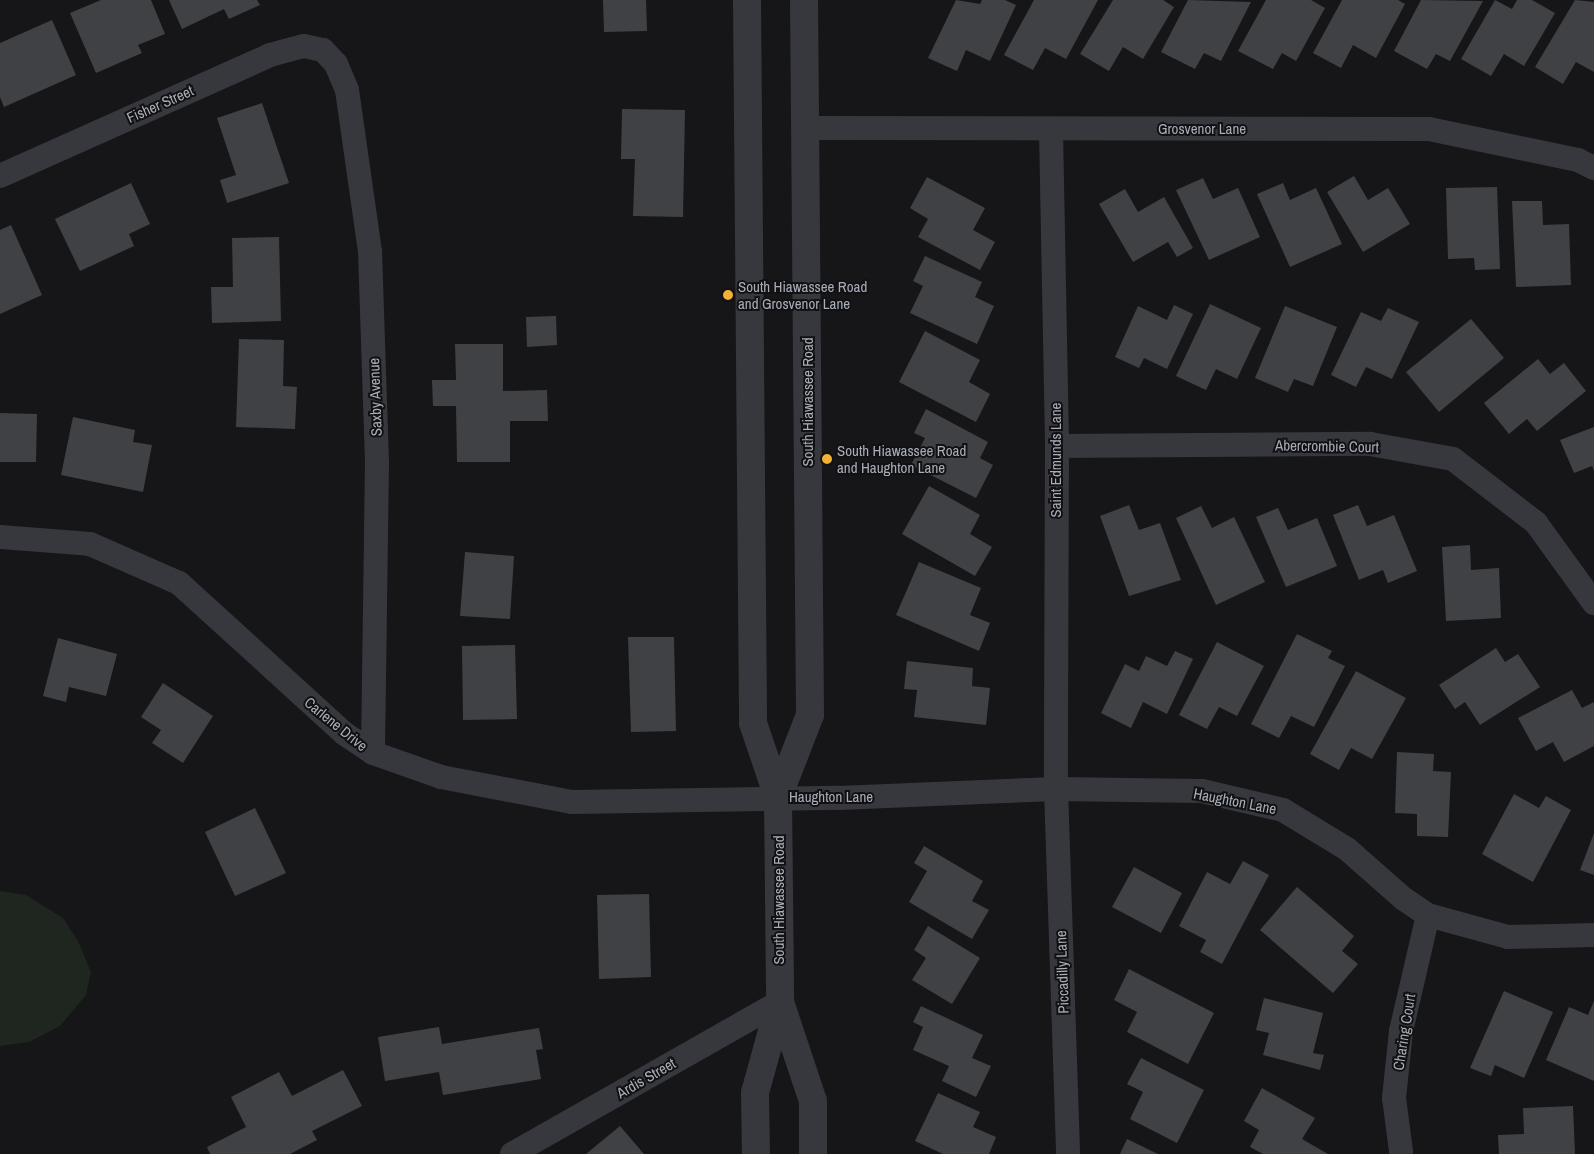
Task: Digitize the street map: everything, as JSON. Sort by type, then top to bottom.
[{"type":"street","name":"South Hiawassee Road","points":[[747,0],[753,723],[778,797],[780,1002],[755,1093],[756,1154]]},
{"type":"street","name":"South Hiawassee Road","points":[[778,797],[810,715],[804,0]]},
{"type":"street","name":"Fisher Street","points":[[0,176],[270,55],[304,46],[323,50]]},
{"type":"street","name":"Saxby Avenue","points":[[323,50],[336,64],[348,90],[370,252],[377,463],[374,753]]},
{"type":"street","name":"Grosvenor Lane","points":[[806,128],[1051,130],[1430,129],[1578,160],[1594,168]]},
{"type":"street","name":"Saint Edmunds Lane","points":[[1051,130],[1057,446],[1056,789]]},
{"type":"street","name":"Abercrombie Court","points":[[1057,446],[1370,444],[1453,459],[1536,524],[1594,602]]},
{"type":"street","name":"Carlene Drive","points":[[0,537],[90,544],[179,583],[338,728],[374,753],[441,777],[572,802],[778,797]]},
{"type":"street","name":"Haughton Lane","points":[[778,797],[839,798],[1056,789],[1202,791],[1283,810],[1347,849],[1404,899],[1428,915],[1508,937],[1594,935]]},
{"type":"street","name":"Piccadilly Lane","points":[[1056,789],[1068,1154]]},
{"type":"street","name":"Charing Court","points":[[1401,1150],[1394,1098],[1401,1031],[1428,915]]},
{"type":"street","name":"South Hiawassee Road","points":[[780,1002],[813,1102],[813,1154]]},
{"type":"street","name":"Ardis Street","points":[[512,1154],[780,1002]]},
{"type":"shaded area","points":[[0,891],[26,895],[63,918],[78,941],[91,972],[86,995],[60,1026],[29,1042],[0,1046]]},
{"type":"building","points":[[101,0],[151,0],[165,34],[138,45],[142,53],[96,73],[70,13]]},
{"type":"building","points":[[169,0],[257,0],[260,5],[229,19],[224,9],[182,29]]},
{"type":"building","points":[[603,0],[646,0],[647,31],[604,32]]},
{"type":"building","points":[[956,0],[980,4],[982,0],[1005,0],[1016,5],[990,61],[966,50],[957,71],[928,58]]},
{"type":"building","points":[[1034,0],[1098,0],[1066,59],[1045,48],[1033,70],[1004,55]]},
{"type":"building","points":[[1113,0],[1163,0],[1174,7],[1143,59],[1123,47],[1109,71],[1080,54]]},
{"type":"building","points":[[1188,0],[1251,2],[1221,61],[1204,53],[1195,69],[1161,52]]},
{"type":"building","points":[[1266,0],[1311,0],[1325,8],[1296,61],[1282,53],[1273,69],[1238,51]]},
{"type":"building","points":[[1342,0],[1398,0],[1405,4],[1376,58],[1353,45],[1341,68],[1313,53]]},
{"type":"building","points":[[1421,0],[1483,1],[1450,61],[1436,54],[1427,69],[1394,51]]},
{"type":"building","points":[[1495,0],[1512,9],[1517,0],[1532,0],[1555,13],[1524,66],[1504,54],[1491,76],[1461,59]]},
{"type":"building","points":[[1575,0],[1594,2],[1594,72],[1576,62],[1563,84],[1535,67]]},
{"type":"building","points":[[52,20],[76,75],[4,107],[0,97],[0,43]]},
{"type":"building","points":[[262,103],[289,183],[227,203],[220,180],[236,175],[217,118]]},
{"type":"building","points":[[622,109],[685,110],[683,217],[633,216],[635,159],[621,159]]},
{"type":"building","points":[[1354,176],[1368,200],[1388,188],[1410,224],[1363,252],[1327,192]]},
{"type":"building","points":[[927,177],[985,208],[973,230],[995,242],[980,270],[918,237],[928,219],[910,208]]},
{"type":"building","points":[[1203,178],[1213,199],[1238,188],[1260,237],[1209,260],[1176,190]]},
{"type":"building","points":[[131,183],[150,224],[129,234],[134,246],[80,271],[55,219]]},
{"type":"building","points":[[1283,183],[1290,200],[1316,188],[1342,244],[1290,267],[1257,194]]},
{"type":"building","points":[[1497,187],[1500,269],[1475,270],[1474,258],[1448,259],[1446,188]]},
{"type":"building","points":[[1125,189],[1138,212],[1164,197],[1193,248],[1177,257],[1168,242],[1133,262],[1099,204]]},
{"type":"building","points":[[1512,201],[1542,201],[1543,225],[1569,224],[1571,285],[1516,287]]},
{"type":"building","points":[[11,225],[42,295],[0,314],[0,230]]},
{"type":"building","points":[[279,237],[281,321],[212,323],[211,287],[233,287],[232,238]]},
{"type":"building","points":[[925,256],[982,282],[975,297],[994,306],[977,344],[910,313],[923,286],[913,281]]},
{"type":"building","points":[[1210,304],[1261,328],[1237,379],[1216,369],[1206,390],[1176,376]]},
{"type":"building","points":[[1174,305],[1193,314],[1167,369],[1144,358],[1139,368],[1115,357],[1138,306],[1167,320]]},
{"type":"building","points":[[1285,306],[1337,327],[1313,386],[1294,379],[1288,392],[1255,378]]},
{"type":"building","points":[[1388,308],[1419,322],[1392,379],[1366,367],[1356,387],[1331,375],[1361,312],[1381,321]]},
{"type":"building","points":[[556,316],[557,345],[527,347],[526,317]]},
{"type":"building","points":[[1471,319],[1504,358],[1439,412],[1406,372]]},
{"type":"building","points":[[925,331],[980,360],[969,382],[990,394],[976,422],[899,382]]},
{"type":"building","points":[[239,339],[284,340],[283,386],[297,387],[295,429],[236,427]]},
{"type":"building","points":[[455,344],[503,344],[503,391],[547,390],[548,421],[510,421],[510,462],[457,462],[456,406],[433,406],[432,380],[456,380]]},
{"type":"building","points":[[1538,359],[1550,374],[1564,363],[1586,391],[1537,431],[1527,419],[1509,434],[1484,403]]},
{"type":"building","points":[[926,409],[988,442],[980,458],[993,465],[976,498],[911,465],[925,438],[914,433]]},
{"type":"building","points":[[0,413],[37,414],[36,462],[0,462]]},
{"type":"building","points":[[73,417],[135,430],[133,442],[152,445],[143,492],[61,475]]},
{"type":"building","points":[[1594,427],[1594,471],[1592,466],[1574,473],[1560,440]]},
{"type":"building","points":[[929,486],[980,515],[970,534],[992,547],[975,576],[902,534]]},
{"type":"building","points":[[1129,505],[1139,530],[1160,523],[1181,580],[1129,596],[1100,516]]},
{"type":"building","points":[[1358,505],[1367,526],[1394,515],[1417,571],[1388,583],[1383,570],[1359,580],[1333,515]]},
{"type":"building","points":[[1201,506],[1212,528],[1234,517],[1265,582],[1216,605],[1176,518]]},
{"type":"building","points":[[1278,508],[1288,530],[1317,518],[1337,566],[1286,587],[1256,517]]},
{"type":"building","points":[[1470,545],[1471,570],[1499,568],[1501,618],[1446,621],[1442,547]]},
{"type":"building","points":[[465,552],[514,556],[510,619],[460,616]]},
{"type":"building","points":[[919,562],[981,588],[970,615],[990,623],[979,651],[896,615]]},
{"type":"building","points":[[1297,634],[1332,651],[1328,658],[1345,666],[1314,727],[1291,716],[1279,738],[1251,724]]},
{"type":"building","points":[[628,637],[674,637],[676,731],[631,732]]},
{"type":"building","points":[[58,638],[117,654],[106,696],[69,687],[66,702],[43,696]]},
{"type":"building","points":[[1217,642],[1264,666],[1237,716],[1219,707],[1207,729],[1179,715]]},
{"type":"building","points":[[515,645],[517,719],[463,720],[462,646]]},
{"type":"building","points":[[1496,648],[1505,662],[1518,654],[1540,687],[1480,725],[1465,702],[1455,709],[1439,685]]},
{"type":"building","points":[[1175,651],[1193,659],[1167,714],[1143,702],[1131,728],[1101,713],[1125,664],[1139,671],[1146,656],[1167,666]]},
{"type":"building","points":[[907,661],[973,668],[972,686],[990,688],[986,725],[914,717],[917,690],[904,689]]},
{"type":"building","points":[[1356,671],[1406,698],[1372,759],[1351,748],[1339,770],[1310,754]]},
{"type":"building","points":[[163,683],[213,716],[183,763],[152,743],[161,730],[141,717]]},
{"type":"building","points":[[1572,690],[1582,708],[1594,702],[1594,746],[1564,762],[1553,742],[1536,751],[1518,718]]},
{"type":"building","points":[[1397,752],[1434,754],[1433,771],[1451,772],[1448,837],[1417,836],[1417,814],[1395,813]]},
{"type":"building","points":[[1514,794],[1539,808],[1546,796],[1571,810],[1533,882],[1482,854]]},
{"type":"building","points":[[255,808],[286,873],[235,896],[205,832]]},
{"type":"building","points":[[1594,833],[1594,875],[1580,870]]},
{"type":"building","points":[[924,846],[983,881],[972,901],[989,910],[972,939],[909,902],[927,871],[914,863]]},
{"type":"building","points":[[1243,861],[1269,875],[1222,964],[1200,952],[1206,940],[1179,926],[1207,872],[1230,884]]},
{"type":"building","points":[[1134,867],[1182,893],[1161,933],[1112,907]]},
{"type":"building","points":[[1297,887],[1354,936],[1342,951],[1358,964],[1333,993],[1260,930]]},
{"type":"building","points":[[649,894],[651,977],[599,979],[597,895]]},
{"type":"building","points":[[928,926],[980,958],[952,1004],[912,980],[926,958],[914,950]]},
{"type":"building","points":[[1129,969],[1214,1013],[1188,1064],[1127,1032],[1137,1012],[1114,1000]]},
{"type":"building","points":[[1504,991],[1553,1012],[1524,1078],[1495,1065],[1491,1076],[1470,1068]]},
{"type":"building","points":[[1264,998],[1323,1013],[1313,1053],[1324,1055],[1320,1070],[1263,1055],[1269,1033],[1256,1030]]},
{"type":"building","points":[[1594,1001],[1594,1081],[1546,1060],[1569,1007],[1588,1015]]},
{"type":"building","points":[[921,1006],[983,1035],[972,1058],[991,1066],[976,1097],[942,1081],[949,1066],[913,1050],[923,1027],[913,1022]]},
{"type":"building","points":[[439,1027],[442,1044],[539,1028],[543,1049],[536,1050],[541,1079],[443,1095],[439,1072],[385,1081],[378,1037]]},
{"type":"building","points":[[1141,1058],[1204,1090],[1177,1143],[1130,1119],[1143,1092],[1127,1084]]},
{"type":"building","points":[[343,1070],[362,1106],[312,1131],[317,1140],[290,1154],[210,1154],[207,1147],[246,1127],[231,1097],[279,1072],[292,1096]]},
{"type":"building","points":[[1262,1088],[1315,1118],[1302,1139],[1328,1154],[1263,1154],[1250,1147],[1259,1130],[1244,1121]]},
{"type":"building","points":[[938,1093],[980,1112],[973,1127],[996,1137],[989,1154],[943,1154],[915,1141]]},
{"type":"building","points":[[1573,1106],[1575,1154],[1499,1154],[1498,1135],[1524,1134],[1523,1108]]},
{"type":"building","points":[[620,1126],[644,1154],[586,1154]]},
{"type":"building","points":[[1127,1139],[1158,1154],[1120,1154]]},
{"type":"place","name":"South Hiawassee Road and Grosvenor Lane","points":[[728,295]]},
{"type":"place","name":"South Hiawassee Road and Haughton Lane","points":[[827,459]]}]
